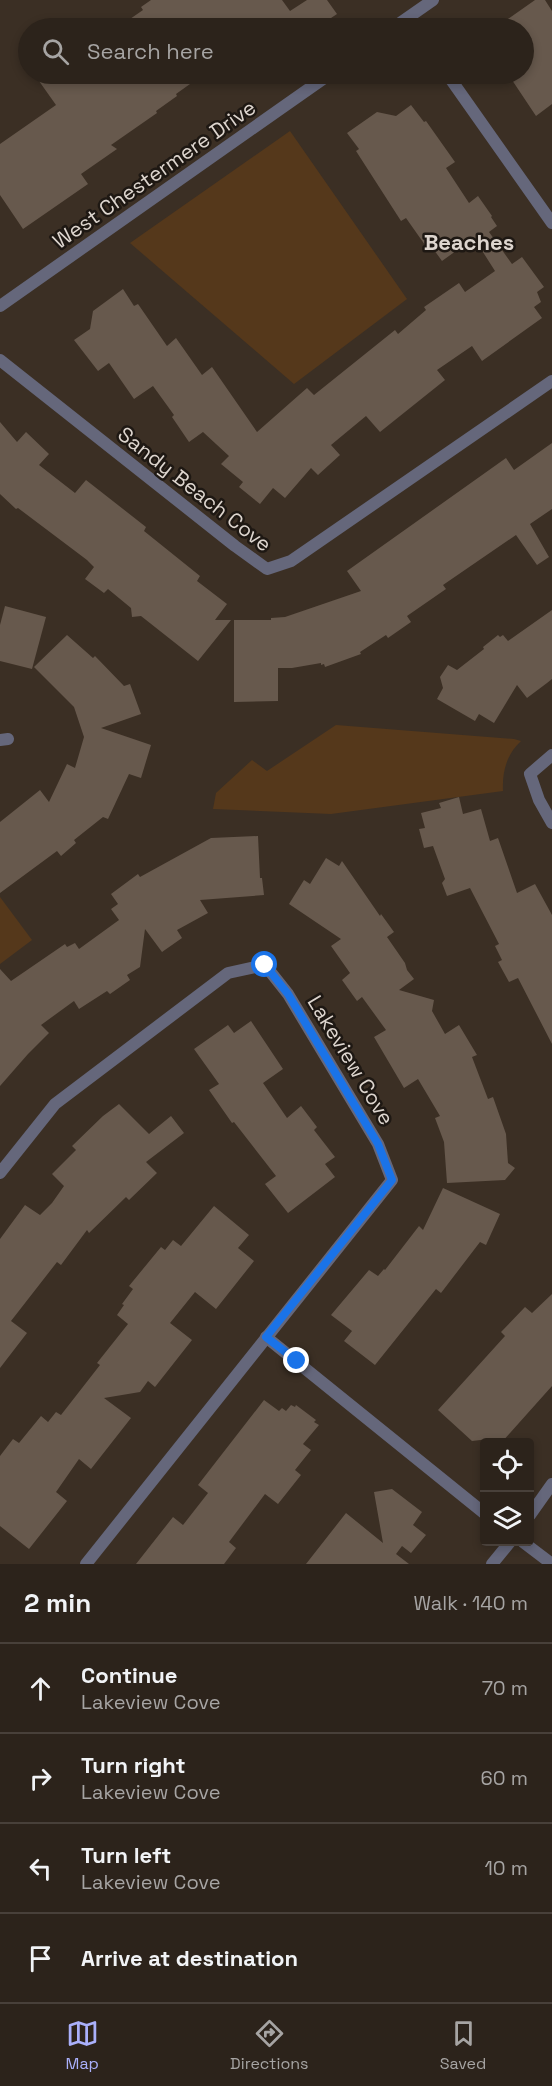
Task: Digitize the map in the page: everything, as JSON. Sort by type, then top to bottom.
[{"type":"street","points":[[410,17],[433,0]]},
{"type":"street","name":"West Chestermere Drive","points":[[0,306],[316,84]]},
{"type":"street","points":[[454,84],[552,223]]},
{"type":"street","name":"Sandy Beach Cove","points":[[0,360],[267,569],[291,561],[552,381]]},
{"type":"street","points":[[552,754],[530,774],[539,800],[552,823]]},
{"type":"street","name":"Lakeview Cove","points":[[0,1173],[55,1104],[228,973],[265,965],[288,994],[378,1144],[392,1180],[86,1564]]},
{"type":"street","points":[[266,1337],[480,1510]]},
{"type":"street","points":[[534,1509],[552,1484]]},
{"type":"street","points":[[492,1564],[507,1546]]},
{"type":"street","points":[[528,1546],[552,1564]]},
{"type":"shaded area","points":[[290,131],[407,299],[294,384],[130,243]]},
{"type":"shaded area","points":[[336,725],[521,741],[512,751],[506,763],[503,791],[331,814],[213,809],[216,793],[252,760],[267,771]]},
{"type":"shaded area","points":[[0,897],[32,940],[0,964]]},
{"type":"building","points":[[151,0],[282,0],[290,11],[307,0],[327,0],[337,14],[331,18],[131,18],[143,10],[141,7]]},
{"type":"building","points":[[535,0],[545,0],[552,11],[552,104],[536,116],[515,84],[534,84],[534,18],[509,18]]},
{"type":"building","points":[[41,84],[190,84],[156,111],[157,113],[111,145],[117,149],[81,174],[88,184],[23,229],[0,195],[0,144],[56,105]]},
{"type":"building","points":[[411,105],[424,122],[426,121],[455,162],[446,168],[469,203],[478,196],[492,216],[497,226],[489,232],[512,264],[522,257],[544,287],[537,292],[541,302],[534,307],[542,318],[482,361],[472,346],[437,370],[445,380],[380,432],[366,416],[331,445],[340,455],[318,475],[311,468],[285,498],[273,488],[260,504],[239,487],[243,482],[221,464],[229,456],[203,432],[189,442],[172,417],[174,415],[153,386],[134,399],[109,363],[98,371],[74,340],[90,329],[93,311],[123,289],[134,306],[138,304],[167,346],[176,338],[202,375],[212,367],[257,432],[307,388],[314,395],[395,330],[398,334],[426,310],[424,307],[459,283],[465,292],[495,271],[474,238],[442,261],[429,243],[425,245],[406,218],[401,221],[356,151],[359,149],[347,133],[377,112],[396,116]]},
{"type":"building","points":[[0,422],[17,442],[26,432],[49,454],[39,465],[75,493],[86,480],[146,527],[144,531],[200,576],[197,581],[227,604],[215,620],[231,620],[198,661],[141,616],[132,617],[131,608],[108,589],[104,593],[85,579],[94,567],[87,560],[18,508],[16,509],[0,494]]},
{"type":"building","points":[[552,443],[552,509],[530,524],[549,557],[537,565],[516,535],[443,585],[446,589],[407,616],[411,622],[388,638],[386,635],[360,652],[361,654],[325,667],[321,663],[278,668],[278,701],[234,702],[234,620],[271,620],[271,618],[285,617],[361,591],[347,571],[506,458],[514,470]]},
{"type":"building","points":[[5,606],[46,617],[32,669],[0,661],[0,625]]},
{"type":"building","points":[[552,610],[552,679],[547,683],[527,698],[517,685],[494,723],[479,714],[475,721],[437,699],[443,688],[440,677],[448,665],[457,670],[498,635],[500,637],[503,635],[508,641]]},
{"type":"building","points":[[67,635],[93,658],[95,656],[124,686],[130,684],[141,714],[101,728],[151,745],[141,778],[129,774],[108,819],[103,817],[74,840],[76,843],[61,856],[57,851],[0,893],[0,822],[40,790],[49,802],[67,764],[75,768],[84,737],[74,707],[34,667]]},
{"type":"building","points":[[459,797],[463,814],[481,809],[490,841],[498,838],[517,893],[535,884],[552,915],[552,1044],[518,978],[509,982],[498,962],[502,960],[495,946],[499,944],[470,888],[447,896],[442,883],[445,879],[433,846],[424,848],[419,829],[425,828],[421,813],[441,808],[439,803]]},
{"type":"building","points":[[258,836],[260,878],[262,878],[264,895],[200,900],[208,913],[177,930],[182,938],[162,952],[145,929],[140,967],[127,975],[130,980],[110,994],[107,991],[79,1009],[74,1001],[41,1025],[49,1033],[0,1086],[0,969],[11,981],[65,944],[67,947],[75,943],[79,949],[119,920],[111,909],[118,904],[111,894],[138,874],[140,877],[211,838]]},
{"type":"building","points":[[326,858],[339,866],[342,861],[380,916],[381,914],[394,932],[387,937],[414,979],[399,990],[434,1000],[432,1011],[445,1034],[459,1025],[477,1055],[472,1057],[488,1099],[493,1097],[506,1134],[508,1163],[515,1168],[505,1180],[447,1183],[444,1142],[435,1118],[440,1116],[418,1079],[404,1088],[374,1037],[386,1030],[362,997],[357,1001],[342,980],[350,973],[331,946],[341,939],[289,904],[304,880],[310,884]]},
{"type":"building","points":[[251,1021],[283,1069],[263,1083],[287,1118],[301,1106],[317,1127],[314,1130],[335,1157],[325,1164],[335,1177],[288,1213],[265,1184],[276,1176],[234,1122],[232,1123],[209,1090],[219,1084],[194,1049],[228,1025],[234,1033]]},
{"type":"building","points":[[119,1104],[149,1134],[171,1116],[184,1133],[146,1162],[157,1173],[129,1200],[126,1197],[89,1233],[87,1230],[61,1265],[57,1262],[11,1321],[27,1333],[0,1368],[0,1239],[25,1205],[40,1215],[52,1203],[64,1186],[52,1174],[76,1150],[72,1146]]},
{"type":"building","points":[[443,1188],[500,1214],[486,1245],[480,1242],[441,1293],[436,1289],[375,1365],[344,1341],[352,1331],[331,1315],[369,1270],[378,1276],[419,1226],[423,1230]]},
{"type":"building","points":[[214,1206],[249,1235],[238,1248],[254,1261],[216,1309],[195,1292],[170,1323],[192,1340],[155,1387],[148,1381],[140,1392],[104,1398],[131,1418],[91,1469],[79,1459],[56,1492],[67,1501],[29,1549],[0,1526],[0,1456],[13,1439],[19,1443],[41,1416],[48,1422],[56,1412],[61,1415],[100,1365],[97,1363],[128,1324],[117,1315],[133,1289],[129,1286],[161,1247],[165,1250],[173,1240],[181,1246]]},
{"type":"building","points":[[552,1294],[552,1386],[505,1438],[480,1438],[480,1440],[472,1441],[438,1410],[505,1336],[501,1332],[525,1307],[532,1313]]},
{"type":"building","points":[[264,1400],[279,1411],[282,1408],[286,1411],[291,1405],[295,1407],[296,1405],[316,1420],[314,1422],[319,1425],[303,1444],[311,1450],[295,1470],[301,1475],[278,1504],[265,1494],[229,1542],[236,1548],[224,1564],[136,1564],[173,1517],[183,1525],[208,1493],[198,1485]]},
{"type":"building","points":[[392,1489],[422,1512],[413,1525],[426,1535],[411,1553],[402,1546],[396,1554],[409,1564],[306,1564],[346,1513],[383,1543],[374,1492]]},
{"type":"district","name":"Beaches","points":[[469,242]]},
{"type":"route","points":[[265,965],[288,994],[378,1144],[392,1180],[266,1337],[297,1361]]}]
